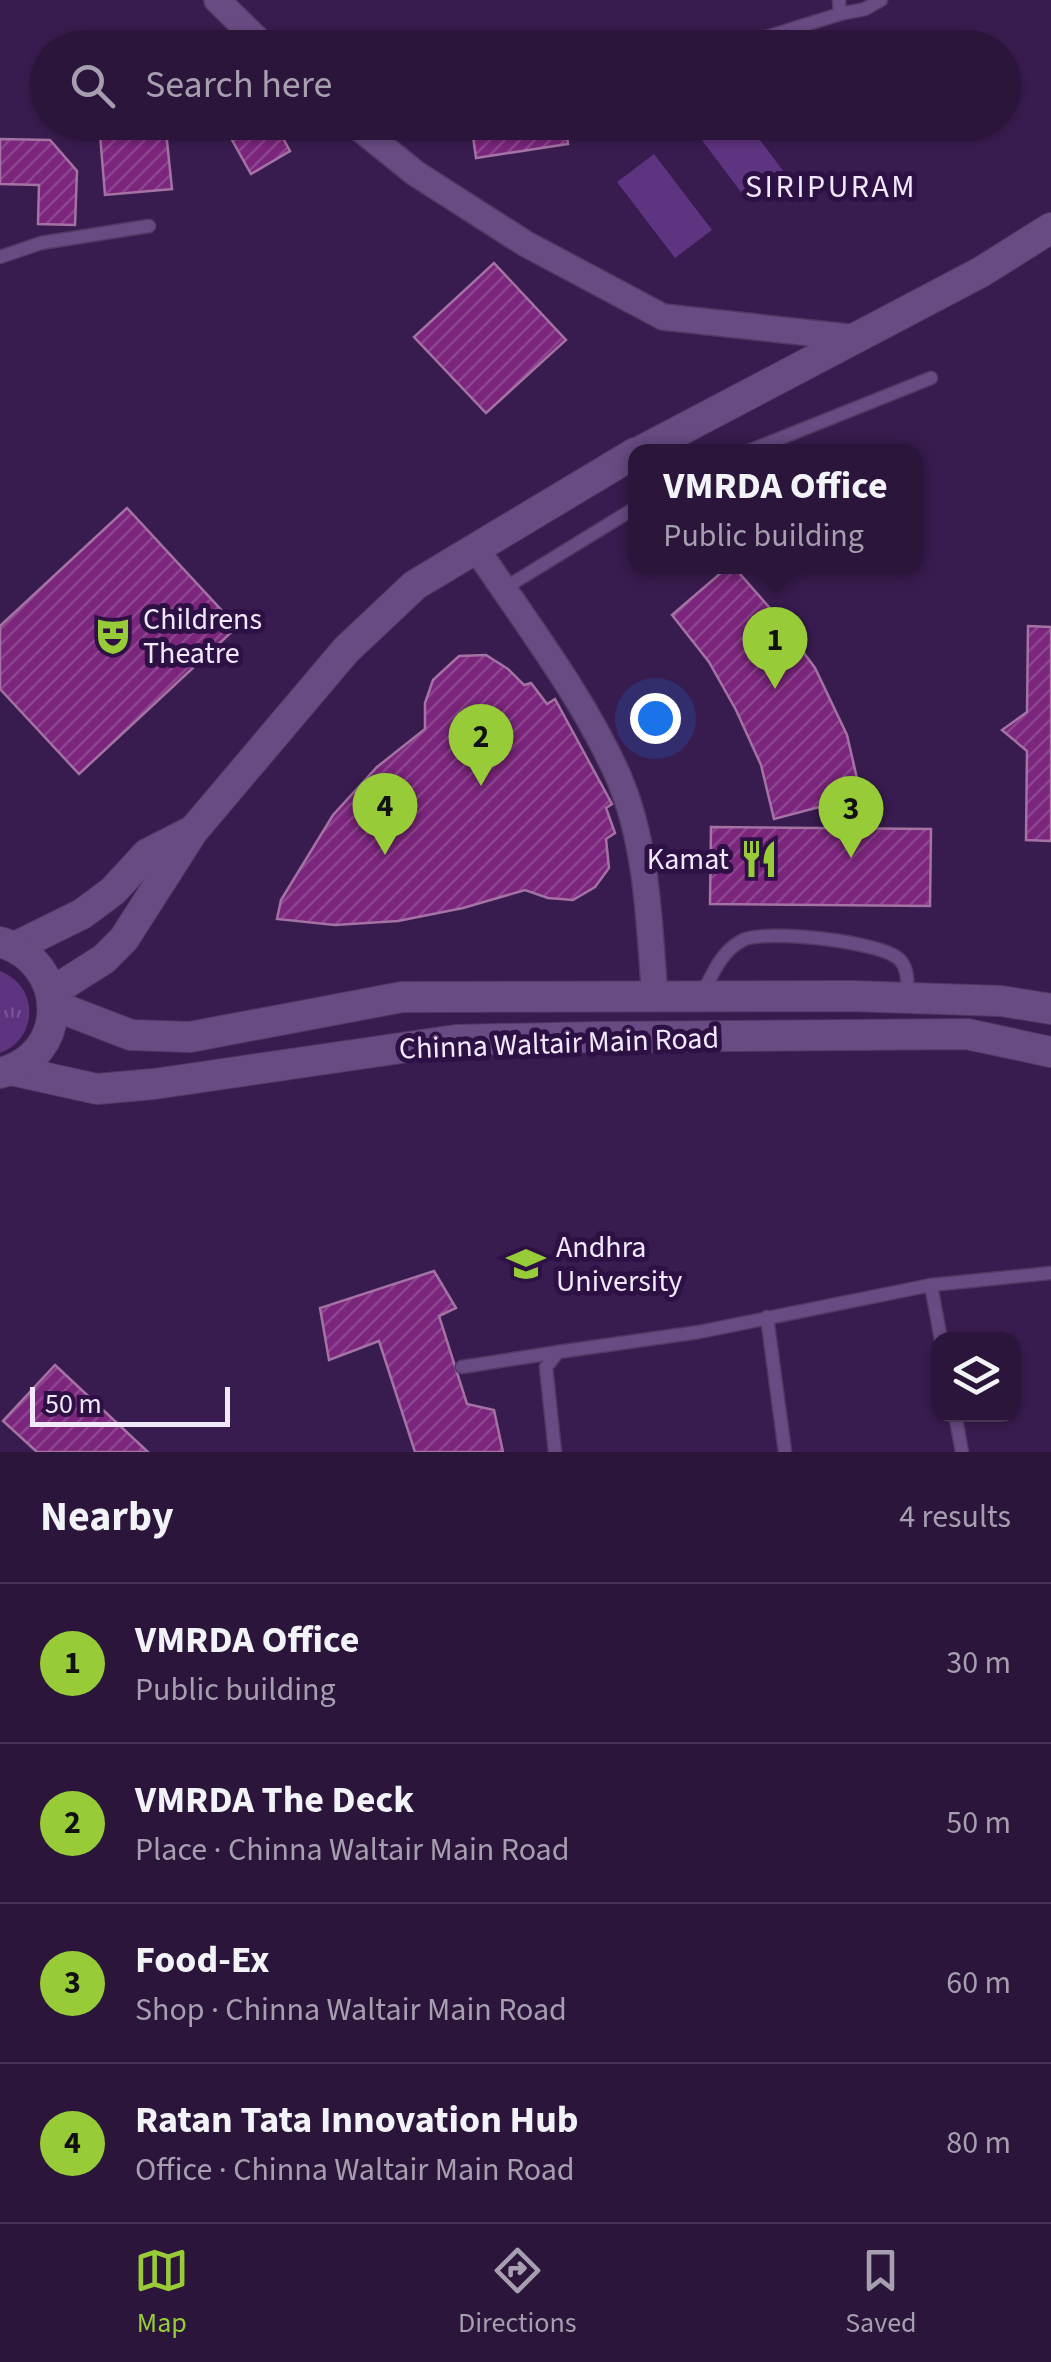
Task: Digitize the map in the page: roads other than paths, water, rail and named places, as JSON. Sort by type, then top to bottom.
[{"type":"street","points":[[217,0],[248,30]]},
{"type":"street","points":[[375,140],[416,173],[526,244],[663,318],[857,338]]},
{"type":"street","points":[[652,444],[981,272],[1051,228]]},
{"type":"street","points":[[53,999],[124,939],[193,830],[346,650],[415,585],[628,457]]},
{"type":"street","points":[[476,548],[560,674],[619,778],[645,873],[655,998]]},
{"type":"street","points":[[4,943],[82,914],[113,891],[147,854],[193,830]]},
{"type":"street","points":[[4,943],[29,956],[44,973],[53,999],[51,1025],[42,1044],[29,1060],[5,1072]]},
{"type":"street","name":"Chinna Waltair Main Road","points":[[53,999],[131,1035],[190,1038],[402,998],[908,997],[1001,1001],[1051,1009]]},
{"type":"street","name":"Chinna Waltair Main Road","points":[[5,1072],[98,1089],[456,1040],[581,1037],[967,1034],[1051,1052]]},
{"type":"lane","points":[[778,30],[839,7],[864,9],[881,0]]},
{"type":"lane","points":[[0,256],[41,243],[149,226]]},
{"type":"lane","points":[[766,444],[932,378]]},
{"type":"lane","points":[[503,589],[628,512]]},
{"type":"lane","points":[[701,998],[730,949],[746,938],[765,936],[855,943],[882,950],[900,959],[907,974],[908,997]]},
{"type":"lane","points":[[462,1367],[699,1332],[931,1286],[1051,1273]]},
{"type":"lane","points":[[931,1286],[940,1332]]},
{"type":"lane","points":[[767,1317],[784,1452]]},
{"type":"lane","points":[[555,1452],[546,1367],[558,1352]]},
{"type":"lane","points":[[956,1422],[962,1452]]},
{"type":"place","name":"Childrens Theatre","points":[[113,636]]},
{"type":"place","name":"VMRDA Office","points":[[775,689]]},
{"type":"place","name":"VMRDA The Deck","points":[[481,786]]},
{"type":"place","name":"Ratan Tata Innovation Hub","points":[[385,855]]},
{"type":"place","name":"Food-Ex","points":[[851,858]]},
{"type":"place","name":"Kamat","points":[[759,859]]},
{"type":"place","name":"Andhra University","points":[[526,1264]]},
{"type":"district","name":"SIRIPURAM","points":[[831,186]]}]
